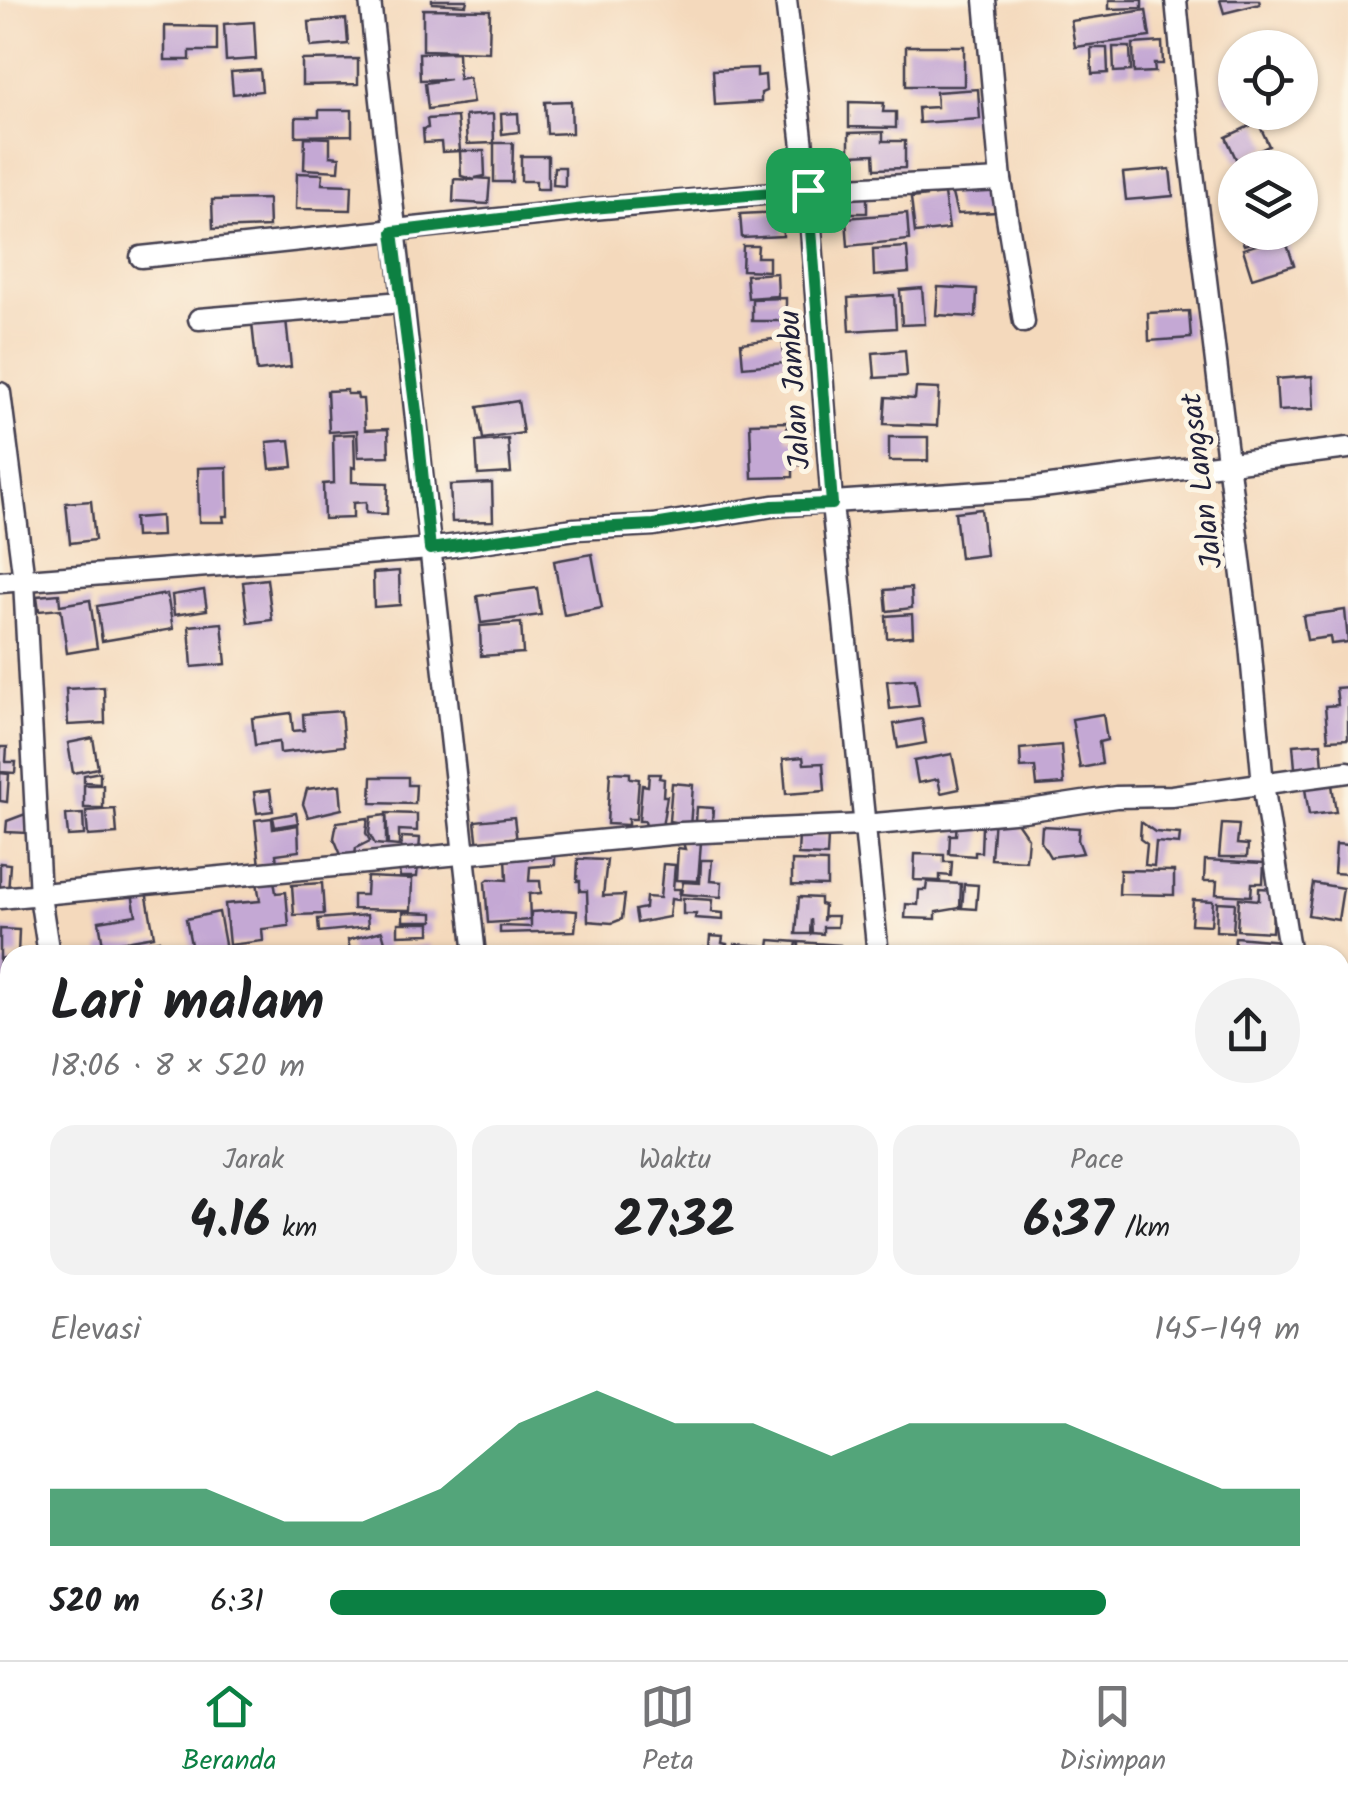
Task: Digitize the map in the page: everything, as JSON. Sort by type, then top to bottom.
[{"type":"street","points":[[370,0],[474,945]]},
{"type":"street","name":"Jalan Jambu","points":[[786,0],[808,190],[832,504],[877,945]]},
{"type":"street","points":[[985,0],[1000,180],[1024,322]]},
{"type":"street","name":"Jalan Langsat","points":[[1176,0],[1190,156],[1229,462],[1263,784],[1288,945]]},
{"type":"street","points":[[141,257],[592,208],[808,190],[1000,180]]},
{"type":"street","points":[[199,319],[402,302]]},
{"type":"street","points":[[0,393],[24,580],[40,896],[47,945]]},
{"type":"street","points":[[0,582],[430,549],[575,529],[654,525],[773,506],[1027,489],[1348,448]]},
{"type":"street","points":[[0,898],[681,833],[863,825],[1348,772]]},
{"type":"building","points":[[432,0],[467,0],[466,5]]},
{"type":"building","points":[[1109,0],[1142,0],[1142,8],[1109,9]]},
{"type":"building","points":[[1220,0],[1259,0],[1260,4],[1224,13]]},
{"type":"building","points":[[423,9],[490,10],[489,52],[423,50]]},
{"type":"building","points":[[1146,10],[1150,37],[1075,47],[1071,21]]},
{"type":"building","points":[[346,19],[348,44],[311,47],[309,22]]},
{"type":"building","points":[[254,22],[256,59],[226,61],[224,24]]},
{"type":"building","points":[[165,26],[217,27],[217,51],[190,51],[190,60],[165,60]]},
{"type":"building","points":[[1162,42],[1163,64],[1154,64],[1155,72],[1134,73],[1133,44]]},
{"type":"building","points":[[906,46],[964,46],[964,86],[906,86]]},
{"type":"building","points":[[1113,47],[1130,47],[1131,71],[1114,72]]},
{"type":"building","points":[[1091,48],[1107,48],[1108,73],[1092,74]]},
{"type":"building","points":[[458,52],[459,79],[469,77],[473,103],[428,109],[425,83],[450,79],[420,80],[419,53]]},
{"type":"building","points":[[358,59],[358,84],[302,85],[302,60]]},
{"type":"building","points":[[757,68],[757,76],[765,75],[766,91],[761,93],[761,102],[715,105],[713,70]]},
{"type":"building","points":[[260,70],[262,91],[233,94],[231,72]]},
{"type":"building","points":[[978,89],[980,119],[919,123],[918,108],[937,107],[936,92]]},
{"type":"building","points":[[571,101],[572,133],[547,134],[545,102]]},
{"type":"building","points":[[849,102],[884,103],[883,112],[896,112],[896,128],[849,127]]},
{"type":"building","points":[[319,110],[352,110],[352,135],[296,136],[296,117],[319,117]]},
{"type":"building","points":[[518,113],[519,132],[502,134],[501,114]]},
{"type":"building","points":[[493,114],[494,143],[467,144],[465,116]]},
{"type":"building","points":[[457,117],[460,151],[442,152],[441,142],[424,143],[427,119]]},
{"type":"building","points":[[1241,130],[1262,130],[1269,146],[1260,150],[1232,150],[1226,137]]},
{"type":"building","points":[[883,132],[883,141],[905,141],[905,168],[875,169],[874,154],[849,155],[849,133]]},
{"type":"building","points":[[305,137],[330,138],[330,156],[340,157],[339,171],[304,169]]},
{"type":"building","points":[[494,143],[513,143],[512,182],[494,182]]},
{"type":"building","points":[[460,151],[484,151],[485,176],[475,178],[490,179],[488,204],[453,202],[454,179],[475,180],[461,176]]},
{"type":"building","points":[[521,156],[548,156],[548,189],[536,189],[536,181],[521,181]]},
{"type":"building","points":[[554,167],[565,167],[565,186],[553,185]]},
{"type":"building","points":[[1170,169],[1173,196],[1126,200],[1123,173]]},
{"type":"building","points":[[297,173],[323,174],[322,184],[352,185],[351,210],[296,209]]},
{"type":"building","points":[[997,184],[998,212],[957,214],[950,186]]},
{"type":"building","points":[[841,191],[867,191],[867,213],[841,213]]},
{"type":"building","points":[[944,194],[949,229],[915,233],[911,198]]},
{"type":"building","points":[[268,199],[269,227],[213,229],[212,200]]},
{"type":"building","points":[[782,212],[783,236],[742,238],[740,214]]},
{"type":"building","points":[[907,213],[909,240],[848,246],[846,218]]},
{"type":"building","points":[[743,246],[758,246],[757,257],[769,257],[769,271],[742,270]]},
{"type":"building","points":[[907,247],[909,273],[874,276],[873,249]]},
{"type":"building","points":[[1243,250],[1289,250],[1294,265],[1252,278]]},
{"type":"building","points":[[777,273],[778,296],[748,298],[746,275]]},
{"type":"building","points":[[938,287],[977,289],[976,317],[936,315]]},
{"type":"building","points":[[922,288],[925,324],[902,325],[900,290]]},
{"type":"building","points":[[894,295],[896,328],[850,331],[848,298]]},
{"type":"building","points":[[786,298],[786,321],[752,321],[752,299]]},
{"type":"building","points":[[1189,311],[1191,338],[1149,341],[1148,313]]},
{"type":"building","points":[[286,319],[291,367],[257,371],[252,323]]},
{"type":"building","points":[[782,338],[785,363],[743,367],[741,343]]},
{"type":"building","points":[[905,350],[907,376],[875,378],[873,353]]},
{"type":"building","points":[[1312,376],[1314,409],[1278,411],[1276,379]]},
{"type":"building","points":[[916,388],[939,389],[937,426],[884,424],[886,397],[915,399]]},
{"type":"building","points":[[347,390],[347,394],[363,399],[365,430],[388,429],[389,456],[358,457],[357,430],[329,432],[327,391]]},
{"type":"building","points":[[518,401],[523,433],[483,439],[478,407]]},
{"type":"building","points":[[787,422],[788,439],[803,439],[804,465],[793,465],[793,477],[752,478],[750,423]]},
{"type":"building","points":[[354,434],[352,482],[388,483],[387,514],[366,513],[366,502],[353,503],[353,518],[324,519],[323,484],[334,483],[333,435]]},
{"type":"building","points":[[889,437],[928,437],[928,461],[889,461]]},
{"type":"building","points":[[508,439],[511,473],[478,475],[476,442]]},
{"type":"building","points":[[290,440],[293,467],[270,469],[267,442]]},
{"type":"building","points":[[227,467],[228,516],[223,516],[224,522],[199,522],[198,468]]},
{"type":"building","points":[[492,483],[493,521],[452,522],[450,485]]},
{"type":"building","points":[[91,501],[95,540],[70,543],[66,503]]},
{"type":"building","points":[[981,509],[986,555],[960,558],[955,512]]},
{"type":"building","points":[[161,516],[162,536],[135,537],[134,518]]},
{"type":"building","points":[[592,554],[602,608],[564,615],[554,561]]},
{"type":"building","points":[[399,571],[400,605],[374,607],[373,573]]},
{"type":"building","points":[[267,579],[272,620],[248,623],[243,582]]},
{"type":"building","points":[[537,588],[541,615],[481,623],[477,596]]},
{"type":"building","points":[[911,588],[912,608],[887,611],[885,590]]},
{"type":"building","points":[[204,590],[207,610],[174,615],[172,595]]},
{"type":"building","points":[[59,594],[60,605],[90,600],[97,648],[67,653],[61,609],[39,611],[37,596]]},
{"type":"building","points":[[167,594],[173,629],[102,641],[97,606]]},
{"type":"building","points":[[1345,610],[1348,642],[1331,644],[1330,637],[1307,640],[1303,616]]},
{"type":"building","points":[[912,614],[913,636],[887,638],[886,616]]},
{"type":"building","points":[[222,623],[226,664],[192,667],[189,626]]},
{"type":"building","points":[[521,623],[523,653],[481,656],[480,626]]},
{"type":"building","points":[[915,679],[919,706],[890,709],[887,681]]},
{"type":"building","points":[[104,687],[105,723],[68,725],[66,689]]},
{"type":"building","points":[[1348,687],[1348,739],[1328,740],[1325,706],[1338,705],[1336,688]]},
{"type":"building","points":[[341,711],[344,746],[280,753],[279,742],[255,745],[252,718],[291,713],[293,731],[304,730],[303,714]]},
{"type":"building","points":[[1103,714],[1107,740],[1099,742],[1102,764],[1080,768],[1072,719]]},
{"type":"building","points":[[922,719],[926,743],[898,748],[894,724]]},
{"type":"building","points":[[93,738],[98,768],[73,773],[68,743]]},
{"type":"building","points":[[1321,743],[1323,766],[1295,768],[1293,745]]},
{"type":"building","points":[[1061,745],[1064,784],[1037,786],[1035,767],[1021,768],[1020,749]]},
{"type":"building","points":[[0,747],[7,747],[6,762],[16,762],[15,773],[0,772]]},
{"type":"building","points":[[952,754],[959,789],[941,793],[938,779],[918,783],[914,761]]},
{"type":"building","points":[[803,757],[804,764],[823,763],[825,791],[786,794],[783,759]]},
{"type":"building","points":[[100,772],[100,783],[84,782],[84,775]]},
{"type":"building","points":[[610,772],[630,773],[630,778],[639,779],[636,819],[628,819],[628,825],[607,824]]},
{"type":"building","points":[[0,773],[9,774],[7,802],[0,801]]},
{"type":"building","points":[[649,774],[660,774],[659,778],[664,779],[663,796],[667,796],[662,827],[646,826],[645,821],[639,821],[642,785],[648,786]]},
{"type":"building","points":[[372,777],[408,777],[408,785],[416,785],[415,804],[371,803]]},
{"type":"building","points":[[1331,778],[1336,812],[1309,815],[1304,782]]},
{"type":"building","points":[[672,783],[693,785],[690,828],[675,827],[675,822],[669,821]]},
{"type":"building","points":[[84,785],[103,785],[103,808],[84,808]]},
{"type":"building","points":[[340,785],[342,809],[308,817],[303,804],[307,789]]},
{"type":"building","points":[[270,790],[273,811],[257,813],[254,792]]},
{"type":"building","points":[[697,807],[713,808],[712,823],[696,822]]},
{"type":"building","points":[[115,809],[117,834],[88,836],[86,811]]},
{"type":"building","points":[[28,813],[28,833],[6,832],[7,821]]},
{"type":"building","points":[[296,813],[298,823],[275,827],[273,817]]},
{"type":"building","points":[[386,813],[417,814],[417,831],[399,830],[399,846],[388,845]]},
{"type":"building","points":[[83,814],[84,835],[68,836],[66,815]]},
{"type":"building","points":[[386,815],[386,845],[375,844],[369,833],[371,817]]},
{"type":"building","points":[[514,817],[517,842],[478,847],[475,821]]},
{"type":"building","points":[[994,817],[1014,818],[1028,838],[1026,861],[991,859]]},
{"type":"building","points":[[272,818],[273,829],[298,825],[299,851],[276,854],[277,864],[260,866],[255,820]]},
{"type":"building","points":[[368,818],[366,833],[370,841],[356,848],[355,855],[341,855],[334,838],[337,822]]},
{"type":"building","points":[[957,820],[972,821],[972,826],[982,827],[981,852],[975,852],[975,856],[949,854],[950,835],[956,835]]},
{"type":"building","points":[[1141,822],[1155,832],[1180,834],[1179,844],[1156,842],[1154,866],[1145,865],[1147,844],[1140,839]]},
{"type":"building","points":[[1222,824],[1239,825],[1237,844],[1248,845],[1247,857],[1219,857]]},
{"type":"building","points":[[1042,826],[1079,828],[1083,853],[1050,857],[1041,842]]},
{"type":"building","points":[[799,835],[828,836],[827,856],[798,855]]},
{"type":"building","points":[[681,836],[701,842],[698,881],[676,880],[678,848],[685,849]]},
{"type":"building","points":[[402,837],[420,838],[419,852],[401,851]]},
{"type":"building","points":[[1336,844],[1348,845],[1348,874],[1334,873]]},
{"type":"building","points":[[555,851],[555,865],[530,867],[529,881],[540,881],[541,893],[529,894],[530,920],[488,923],[485,882],[507,880],[506,856]]},
{"type":"building","points":[[915,854],[944,855],[944,862],[952,862],[951,876],[940,875],[940,881],[914,880]]},
{"type":"building","points":[[578,859],[607,860],[603,896],[625,895],[622,919],[612,923],[588,921],[587,891],[580,891],[577,881]]},
{"type":"building","points":[[701,860],[712,860],[710,881],[722,882],[721,897],[681,894],[683,882],[700,883]]},
{"type":"building","points":[[1205,860],[1264,863],[1263,883],[1252,883],[1251,896],[1216,894],[1217,881],[1204,881]]},
{"type":"building","points":[[792,861],[827,862],[827,886],[792,885]]},
{"type":"building","points":[[0,863],[10,864],[8,893],[0,892]]},
{"type":"building","points":[[398,863],[418,863],[417,877],[400,877]]},
{"type":"building","points":[[663,864],[675,865],[673,889],[680,889],[679,900],[671,899],[669,917],[637,923],[635,910],[645,908],[646,897],[660,898]]},
{"type":"building","points":[[1120,870],[1174,871],[1174,895],[1119,894]]},
{"type":"building","points":[[367,877],[412,879],[411,910],[353,909],[353,895],[366,895]]},
{"type":"building","points":[[274,880],[276,893],[286,892],[289,926],[262,929],[263,941],[229,945],[225,904],[260,901],[257,882]]},
{"type":"building","points":[[927,882],[961,884],[960,908],[936,912],[936,919],[905,918],[906,904],[918,905],[919,890],[926,890]]},
{"type":"building","points":[[322,883],[324,914],[294,915],[292,885]]},
{"type":"building","points":[[1313,883],[1343,888],[1338,920],[1308,915]]},
{"type":"building","points":[[964,884],[978,885],[976,909],[962,908]]},
{"type":"building","points":[[1259,888],[1274,889],[1272,932],[1237,930],[1239,898],[1259,900]]},
{"type":"building","points":[[146,891],[154,936],[103,945],[99,921],[136,915],[132,893]]},
{"type":"building","points":[[799,897],[820,898],[824,905],[823,921],[825,916],[838,916],[837,927],[823,927],[823,934],[812,933],[811,919],[810,934],[796,934]]},
{"type":"building","points":[[683,898],[712,900],[711,912],[723,913],[723,920],[683,914]]},
{"type":"building","points":[[1193,900],[1213,901],[1211,925],[1191,924]]},
{"type":"building","points":[[1217,902],[1235,903],[1233,932],[1216,931]]},
{"type":"building","points":[[577,911],[575,931],[500,933],[500,926],[531,927],[531,912]]},
{"type":"building","points":[[219,912],[225,945],[191,945],[186,919]]},
{"type":"building","points":[[403,912],[433,913],[433,921],[403,921]]},
{"type":"building","points":[[367,915],[368,927],[319,932],[318,919]]},
{"type":"building","points":[[398,923],[430,923],[430,934],[398,935]]},
{"type":"building","points":[[0,929],[19,930],[18,945],[0,945]]},
{"type":"building","points":[[382,931],[386,945],[349,945],[348,940]]},
{"type":"building","points":[[710,936],[723,937],[722,943],[727,944],[727,945],[709,945]]},
{"type":"building","points":[[1235,937],[1281,941],[1281,945],[1235,945]]},
{"type":"building","points":[[770,940],[797,942],[797,945],[769,945]]},
{"type":"route","points":[[808,190],[832,504],[773,506],[654,525],[575,529],[430,549],[393,232],[592,208],[808,190]]}]
